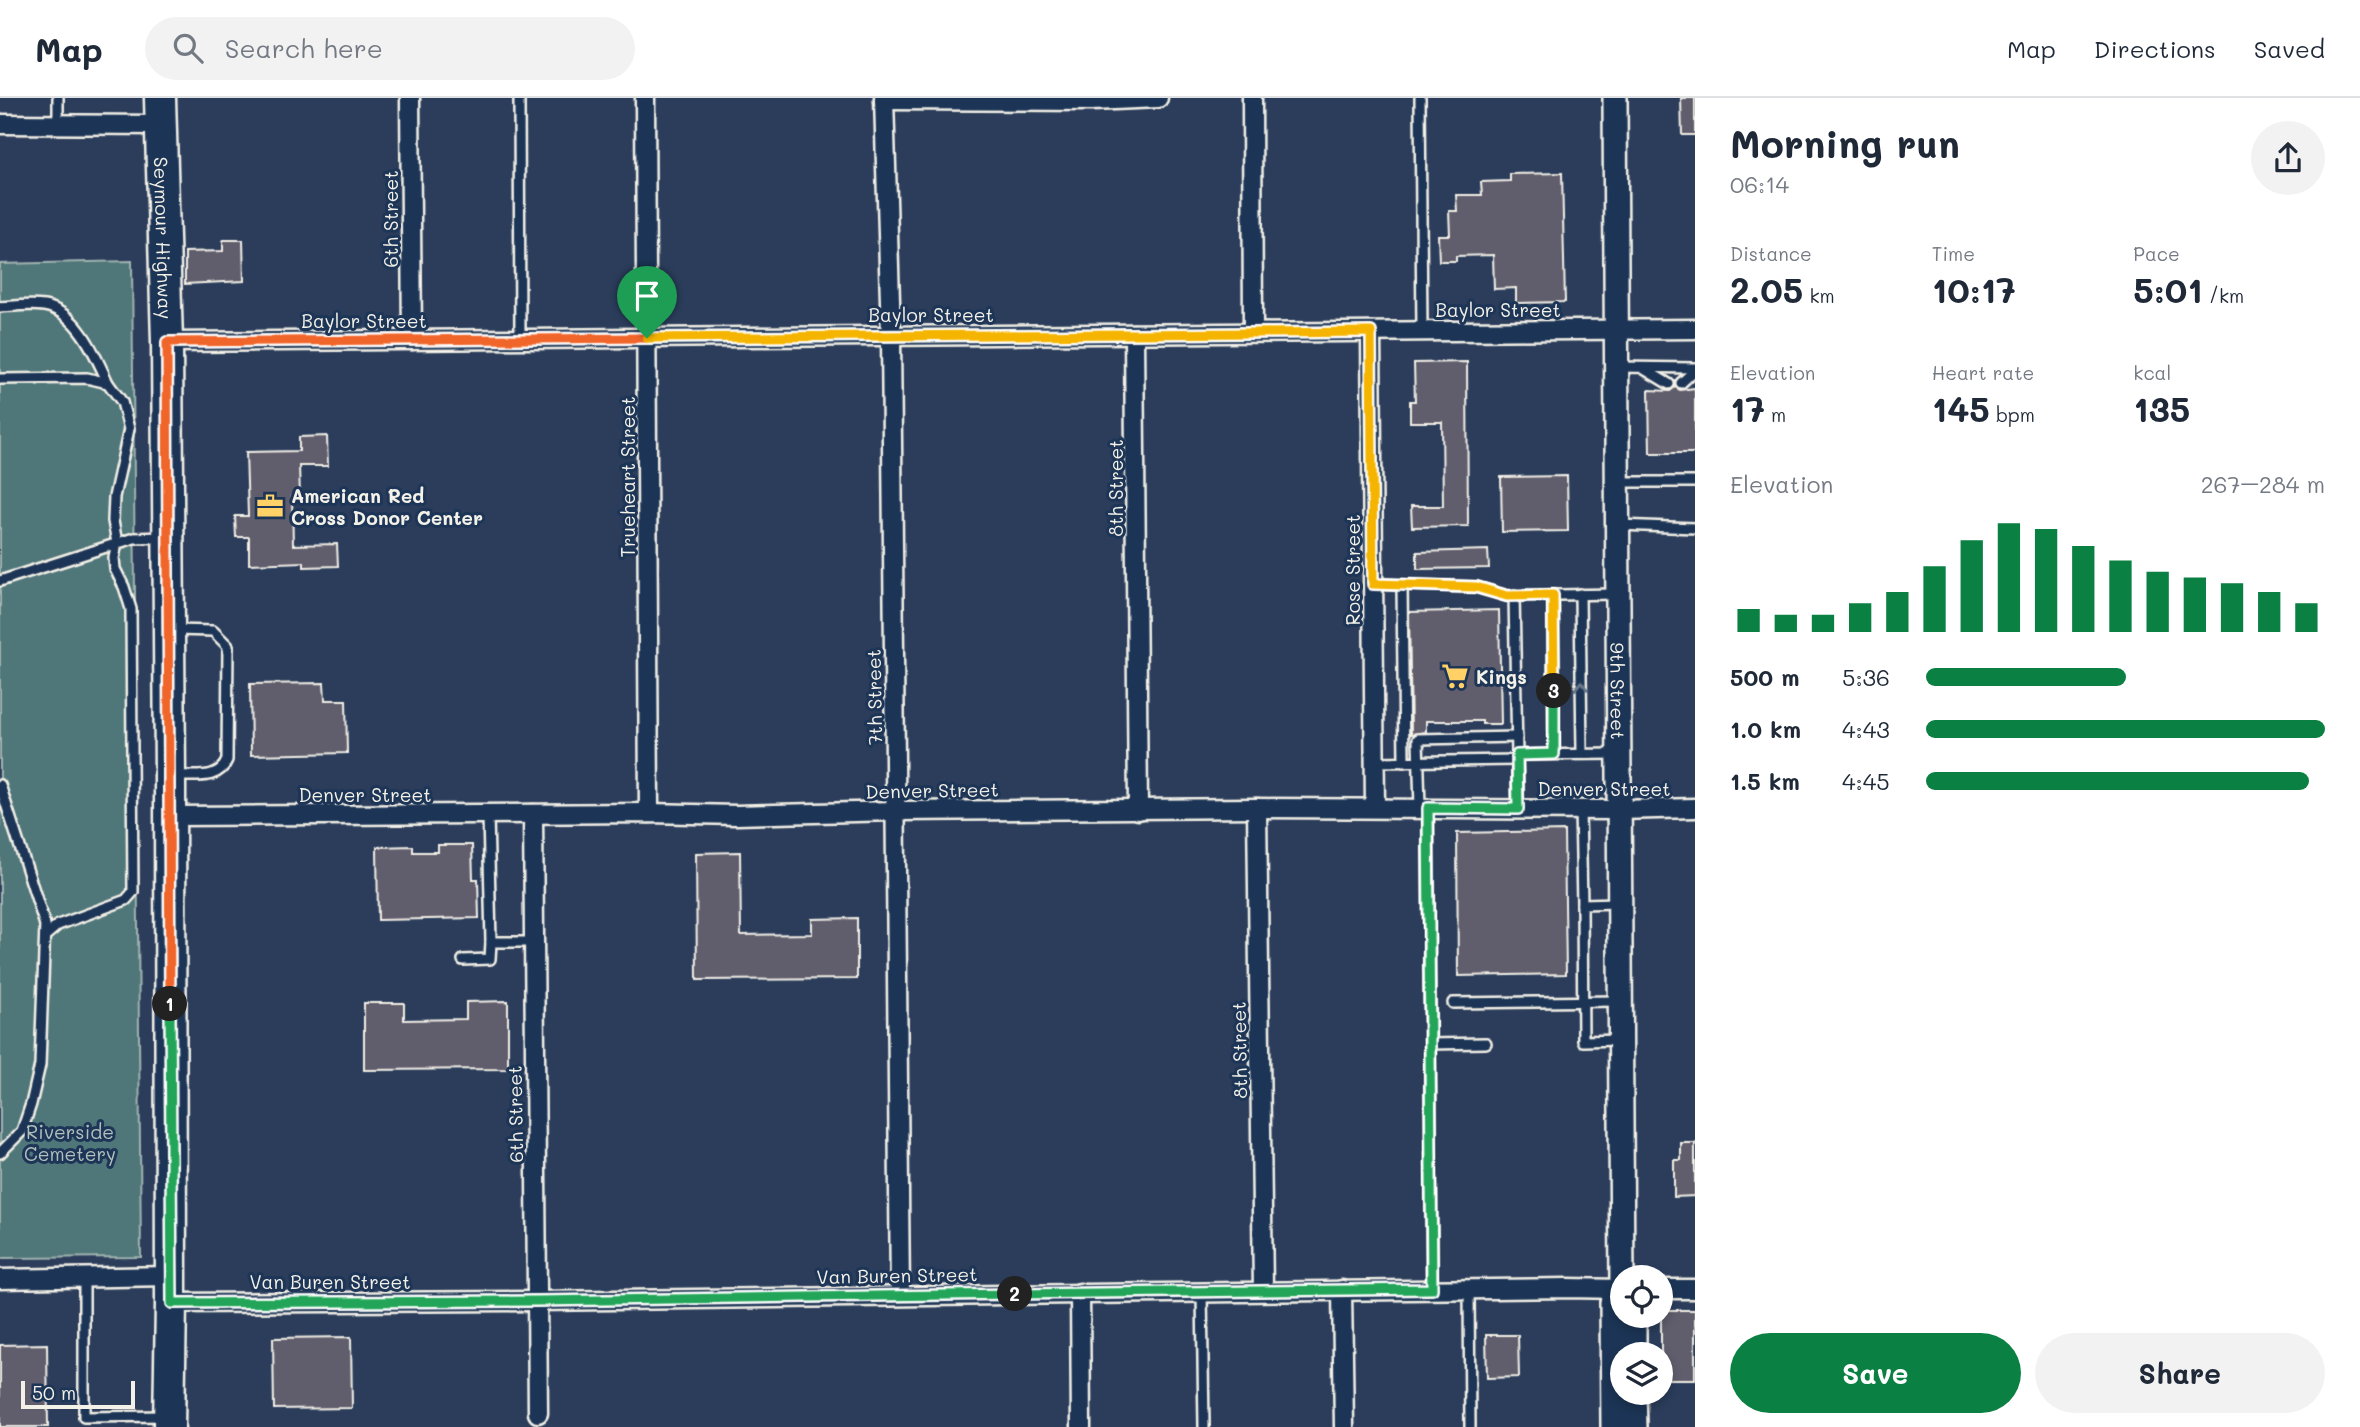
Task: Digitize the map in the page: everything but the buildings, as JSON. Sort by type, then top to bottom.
[{"type":"main road","name":"Seymour Highway","points":[[160,111],[167,342],[169,629],[169,1421]]},
{"type":"street","name":"6th Street","points":[[410,98],[412,341]]},
{"type":"street","name":"Trueheart Street","points":[[645,98],[649,813]]},
{"type":"street","points":[[884,99],[1092,101],[1158,98]]},
{"type":"street","points":[[1252,98],[1253,332]]},
{"type":"street","name":"9th Street","points":[[1615,98],[1622,1265]]},
{"type":"street","name":"7th Street","points":[[884,99],[891,335],[900,1296]]},
{"type":"street","points":[[0,124],[58,123],[160,111]]},
{"type":"street","name":"Baylor Street","points":[[167,342],[1695,329]]},
{"type":"street","name":"Rose Street","points":[[1371,332],[1375,808]]},
{"type":"street","name":"8th Street","points":[[1135,334],[1139,810]]},
{"type":"street","name":"8th Street","points":[[1257,808],[1263,1291]]},
{"type":"street","name":"Denver Street","points":[[170,816],[649,813],[737,815],[1257,808],[1695,808]]},
{"type":"street","name":"6th Street","points":[[533,814],[538,1413]]},
{"type":"street","name":"Van Buren Street","points":[[0,1279],[84,1277],[171,1289],[537,1301],[1610,1288]]},
{"type":"street","points":[[1673,1289],[1695,1289]]},
{"type":"street","points":[[1342,1290],[1344,1427]]},
{"type":"street","points":[[1080,1293],[1082,1427]]},
{"type":"street","name":"9th Street","points":[[1612,1328],[1613,1427]]},
{"type":"street","points":[[1634,1405],[1635,1427]]},
{"type":"lane","points":[[58,98],[58,123]]},
{"type":"lane","points":[[519,98],[520,339]]},
{"type":"lane","points":[[1420,98],[1422,331]]},
{"type":"lane","points":[[0,307],[46,306],[65,315],[90,344],[108,383],[122,402],[129,429],[114,497],[113,521],[117,543],[115,569],[131,609],[133,892],[126,900],[58,925],[45,936]]},
{"type":"lane","points":[[1617,367],[1695,369]]},
{"type":"lane","points":[[1643,368],[1669,384]]},
{"type":"lane","points":[[1681,383],[1695,369]]},
{"type":"lane","points":[[0,379],[87,378],[108,383]]},
{"type":"lane","points":[[1617,481],[1695,482]]},
{"type":"lane","points":[[1618,525],[1695,528]]},
{"type":"lane","points":[[0,581],[134,538],[168,537]]},
{"type":"lane","points":[[1373,584],[1476,587],[1507,596],[1618,594]]},
{"type":"lane","points":[[1402,585],[1404,762]]},
{"type":"lane","points":[[1580,594],[1582,754]]},
{"type":"lane","points":[[1553,595],[1554,754]]},
{"type":"lane","points":[[1514,596],[1518,809]]},
{"type":"lane","points":[[169,629],[213,631],[228,646],[227,760],[223,769],[215,774],[170,776]]},
{"type":"lane","points":[[1432,1289],[1424,808],[1418,739],[1517,737]]},
{"type":"lane","points":[[1375,762],[1517,758],[1554,754],[1619,754]]},
{"type":"lane","points":[[0,785],[45,925],[40,1065],[22,1131],[0,1153]]},
{"type":"lane","points":[[1580,809],[1583,1041],[1621,1040]]},
{"type":"lane","points":[[463,960],[490,960],[488,815]]},
{"type":"lane","points":[[1582,904],[1620,903]]},
{"type":"lane","points":[[491,942],[534,942]]},
{"type":"lane","points":[[1452,1003],[1620,1001]]},
{"type":"lane","points":[[1430,1044],[1486,1043]]},
{"type":"lane","points":[[84,1277],[84,1418],[169,1421]]},
{"type":"lane","points":[[1469,1289],[1470,1427]]},
{"type":"lane","points":[[1202,1292],[1204,1427]]},
{"type":"green space","name":"Riverside Cemetery","points":[[132,261],[141,1257],[0,1258],[0,264]]},
{"type":"place","name":"American Red Cross Donor Center","points":[[270,506]]},
{"type":"place","name":"Kings","points":[[1455,676]]},
{"type":"route","points":[[1371,332],[1373,584],[1476,587],[1507,596],[1553,595],[1554,754],[1517,755],[1518,809],[1428,808],[1432,1289],[172,1303],[167,342],[647,338],[1371,332]]}]
